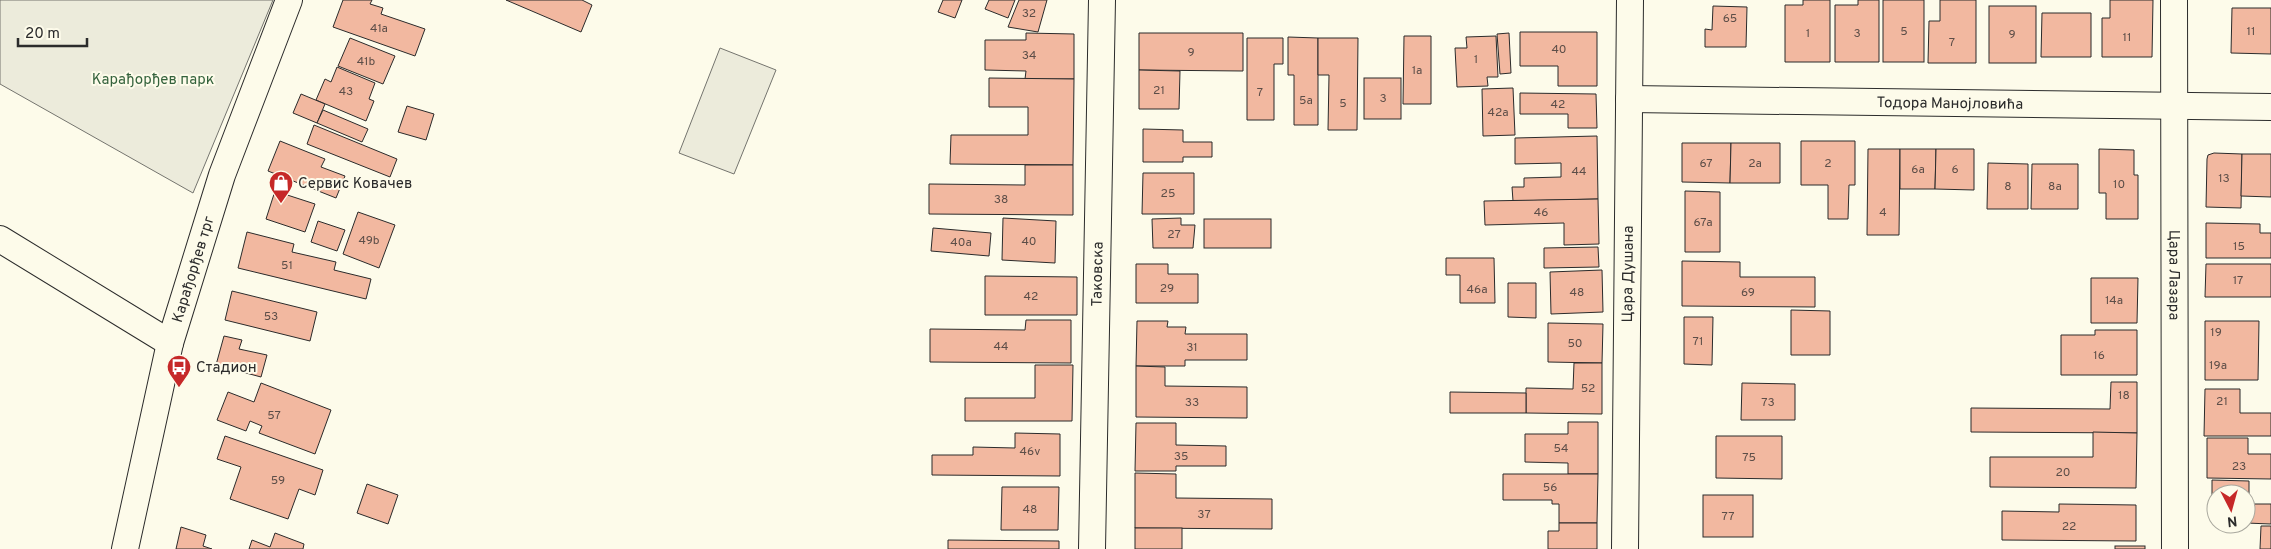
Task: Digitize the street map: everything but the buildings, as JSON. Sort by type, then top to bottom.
[{"type":"street","name":"Карађорђев трг","points":[[124,549],[170,343],[222,175],[289,0]]},
{"type":"street","name":"Таковска","points":[[1092,549],[1102,0]]},
{"type":"street","name":"Цара Душана","points":[[1625,549],[1630,0]]},
{"type":"street","name":"Цара Лазара","points":[[2174,0],[2175,549]]},
{"type":"street","name":"Тодора Манојловића","points":[[1629,99],[2271,107]]},
{"type":"street","points":[[0,239],[170,343]]},
{"type":"green space","name":"Карађорђев парк","points":[[0,0],[273,0],[193,193],[0,84]]},
{"type":"green space","points":[[720,48],[776,70],[734,174],[679,153]]},
{"type":"place","name":"Сервис Ковачев","points":[[281,204]]},
{"type":"place","name":"Стадион","points":[[179,388]]}]
